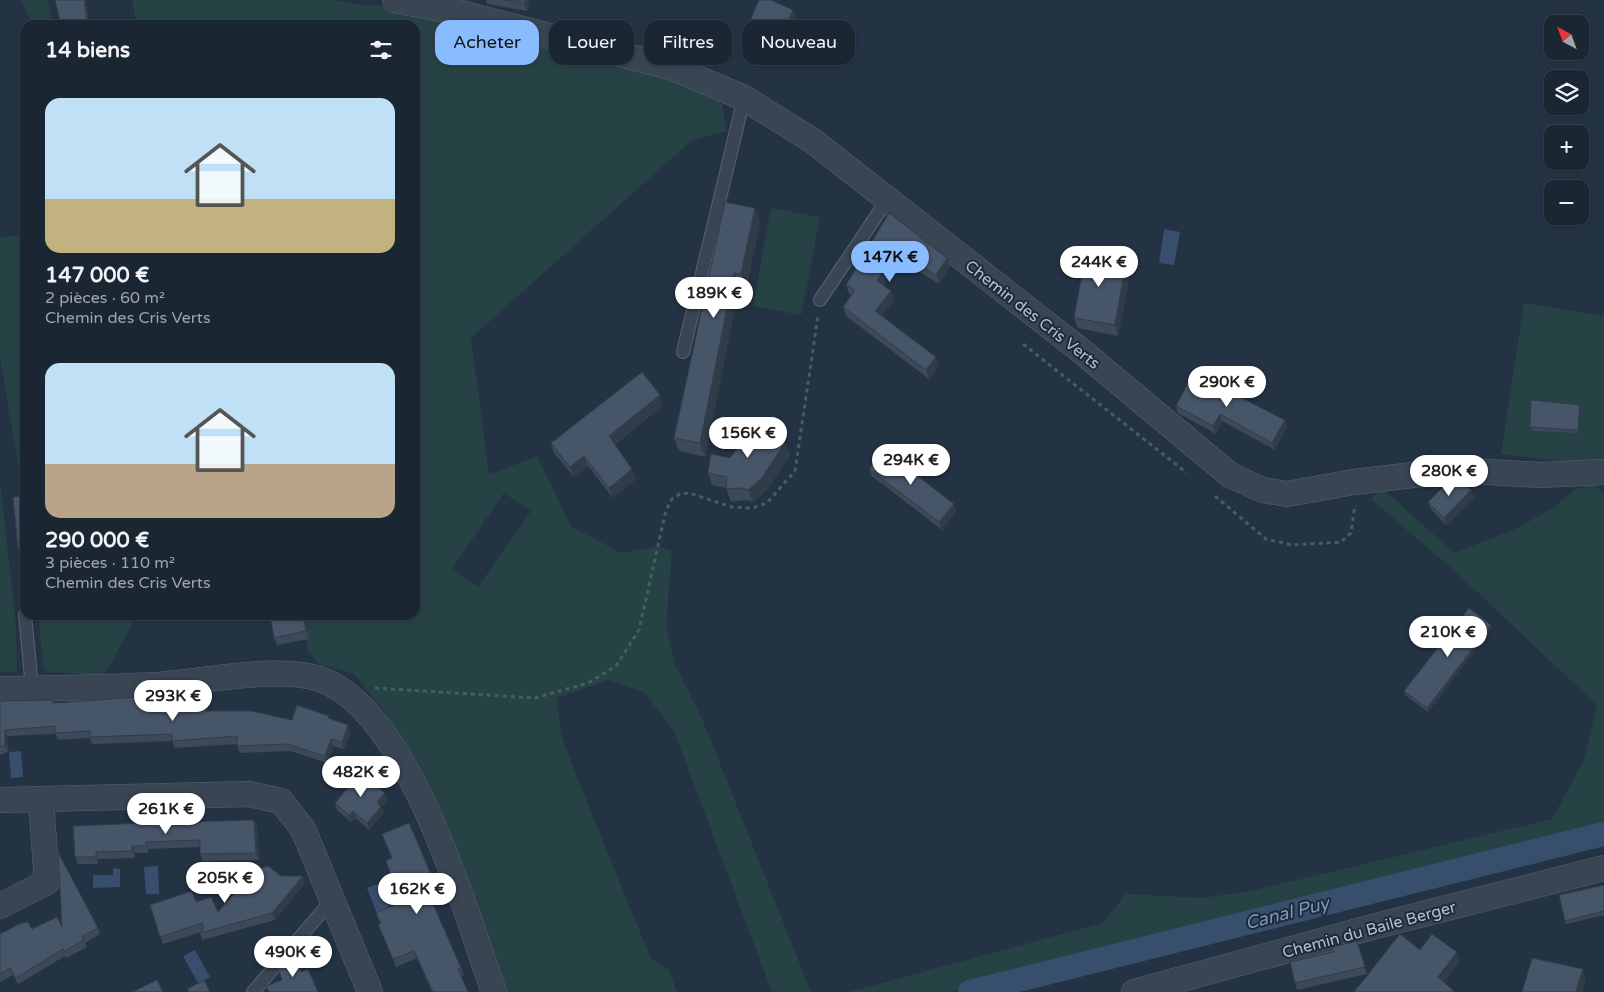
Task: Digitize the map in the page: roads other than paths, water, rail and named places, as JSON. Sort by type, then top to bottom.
[{"type":"street","name":"Chemin des Cris Verts","points":[[395,0],[461,13],[674,68],[744,98],[813,141],[1080,350],[1230,475],[1263,490],[1287,494],[1354,482],[1455,470],[1540,475],[1604,472]]},
{"type":"street","points":[[0,689],[155,685],[284,673],[320,679],[354,698],[395,749],[430,815],[494,992]]},
{"type":"street","points":[[0,800],[41,801],[249,794],[281,801],[303,829],[370,992]]},
{"type":"street","points":[[0,906],[47,882],[41,801]]},
{"type":"street","name":"Chemin du Baile Berger","points":[[1134,992],[1376,926],[1604,868]]},
{"type":"lane","points":[[684,352],[744,98]]},
{"type":"lane","points":[[820,300],[887,200]]},
{"type":"lane","points":[[26,620],[32,688]]},
{"type":"lane","points":[[253,992],[332,900]]},
{"type":"water","points":[[1164,229],[1180,232],[1174,265],[1159,263]]},
{"type":"water","points":[[21,751],[23,777],[11,778],[9,752]]},
{"type":"water","points":[[158,866],[159,894],[146,894],[144,867]]},
{"type":"water","points":[[113,868],[120,869],[120,887],[93,888],[93,875],[113,875]]},
{"type":"water","points":[[380,883],[390,909],[377,914],[367,888]]},
{"type":"water","points":[[195,950],[210,977],[198,983],[183,956]]},
{"type":"waterway","name":"Canal Puy","points":[[970,992],[1604,834]]}]
